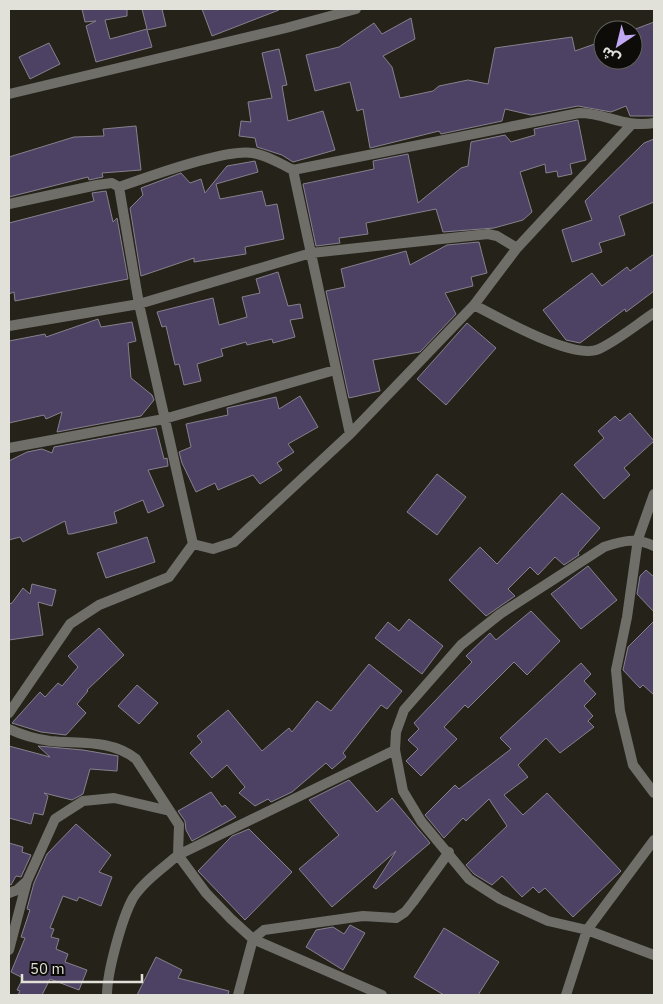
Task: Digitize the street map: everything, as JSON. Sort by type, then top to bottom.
[{"type":"street","points":[[9,94],[277,30],[356,9]]},
{"type":"street","points":[[119,187],[152,174],[228,154],[252,152],[293,170],[579,113],[589,113],[631,125],[654,123]]},
{"type":"street","points":[[193,544],[212,549],[234,542],[350,434],[474,304],[517,248],[631,125]]},
{"type":"street","points":[[293,170],[350,434]]},
{"type":"street","points":[[9,204],[98,185],[112,183],[119,187]]},
{"type":"street","points":[[9,713],[70,624],[99,605],[169,577],[193,544],[139,304],[119,187]]},
{"type":"street","points":[[9,326],[139,304],[311,253],[488,234],[497,236],[517,248]]},
{"type":"street","points":[[474,304],[523,331],[580,350],[598,350],[654,313]]},
{"type":"street","points":[[9,448],[164,419],[335,370]]},
{"type":"street","points":[[654,494],[638,539],[627,617],[616,670],[617,692],[633,765],[654,793]]},
{"type":"street","points":[[654,546],[638,539],[604,547],[500,614],[461,645],[404,710],[396,732],[395,750],[403,791],[421,820],[449,852],[469,879],[500,899],[548,921],[587,930],[654,954]]},
{"type":"street","points":[[9,730],[50,741],[81,742],[126,751],[136,758],[179,825],[178,855],[206,893],[253,939],[382,995]]},
{"type":"street","points":[[107,995],[120,932],[134,898],[153,876],[178,855],[395,750]]},
{"type":"street","points":[[9,950],[28,881],[54,819],[83,801],[114,798],[170,811]]},
{"type":"street","points":[[566,995],[587,930],[654,840]]},
{"type":"street","points":[[238,995],[253,939],[264,930],[319,920],[363,916],[396,918],[409,907],[449,852]]},
{"type":"street","points":[[9,893],[17,890],[28,881]]},
{"type":"building","points":[[82,9],[127,9],[127,16],[105,20],[110,39],[147,29],[142,9],[162,9],[166,26],[147,30],[152,47],[96,62],[86,26],[96,21],[85,22]]},
{"type":"building","points":[[202,9],[279,9],[279,10],[212,36]]},
{"type":"building","points":[[411,18],[415,39],[383,56],[392,67],[400,98],[433,91],[439,86],[468,80],[488,84],[495,48],[572,37],[575,51],[593,45],[593,70],[643,70],[643,26],[654,22],[654,116],[630,116],[626,106],[611,112],[578,106],[531,115],[505,109],[502,121],[441,134],[439,131],[370,148],[363,109],[357,111],[350,82],[315,91],[306,55],[339,47],[374,23],[382,34]]},
{"type":"building","points":[[49,43],[60,64],[30,79],[19,57]]},
{"type":"building","points":[[279,49],[287,85],[282,86],[288,121],[323,111],[335,150],[293,162],[282,155],[257,147],[255,138],[239,136],[241,121],[251,122],[248,102],[272,98],[262,53]]},
{"type":"building","points":[[578,120],[586,160],[570,164],[572,174],[558,177],[557,171],[546,173],[545,164],[520,172],[532,212],[523,220],[494,228],[443,232],[436,209],[366,223],[368,234],[339,238],[340,243],[316,246],[303,184],[374,169],[373,161],[408,154],[418,203],[461,168],[468,166],[471,142],[505,135],[511,142],[535,135],[534,129]]},
{"type":"building","points":[[136,126],[141,170],[102,173],[103,177],[89,180],[88,177],[9,197],[9,157],[74,137],[104,136],[103,129]]},
{"type":"building","points":[[654,139],[654,202],[619,216],[625,235],[599,243],[602,252],[572,262],[562,230],[592,220],[585,201],[644,143]]},
{"type":"building","points":[[255,161],[258,172],[216,184],[220,199],[262,191],[266,206],[277,204],[284,239],[245,247],[246,254],[194,262],[194,258],[141,276],[130,208],[143,195],[141,188],[181,173],[190,183],[201,179],[205,193],[227,166]]},
{"type":"building","points":[[106,191],[113,222],[117,218],[128,279],[15,301],[14,292],[9,294],[9,223],[94,201],[92,193]]},
{"type":"building","points":[[479,242],[487,273],[471,277],[473,286],[445,293],[456,314],[420,352],[373,360],[380,391],[349,398],[326,291],[345,287],[341,269],[406,251],[410,265],[447,245]]},
{"type":"building","points":[[654,254],[654,291],[626,312],[625,309],[580,343],[566,340],[543,310],[592,273],[602,286],[627,267],[630,271]]},
{"type":"building","points":[[278,272],[288,306],[300,304],[303,318],[290,320],[295,337],[273,343],[272,339],[247,345],[246,342],[221,349],[223,356],[197,364],[201,381],[184,385],[179,364],[175,365],[166,326],[162,327],[157,312],[213,298],[219,325],[247,317],[242,297],[260,293],[256,279]]},
{"type":"building","points":[[98,319],[101,327],[132,322],[136,341],[128,343],[131,378],[152,395],[154,400],[141,416],[57,432],[62,412],[46,419],[44,415],[9,423],[9,341],[45,334],[46,337]]},
{"type":"building","points":[[467,323],[496,348],[446,405],[417,379]]},
{"type":"building","points":[[300,396],[318,427],[288,444],[294,452],[277,463],[282,470],[260,484],[253,475],[218,490],[215,483],[196,492],[182,463],[179,452],[191,447],[186,424],[228,415],[227,408],[276,397],[279,409]]},
{"type":"building","points":[[630,413],[654,441],[624,468],[630,475],[604,499],[574,465],[604,438],[598,431],[615,416],[620,421]]},
{"type":"building","points":[[156,428],[164,459],[167,458],[168,466],[148,470],[164,506],[148,513],[143,500],[114,512],[117,523],[68,534],[65,521],[23,542],[20,537],[9,540],[9,461],[27,452],[42,449],[52,453],[54,447]]},
{"type":"building","points":[[437,474],[466,497],[437,535],[407,512]]},
{"type":"building","points":[[562,493],[600,528],[578,553],[579,555],[564,565],[555,557],[538,575],[530,567],[508,589],[515,596],[486,616],[449,580],[480,547],[497,564]]},
{"type":"building","points":[[147,537],[155,562],[106,578],[97,553]]},
{"type":"building","points":[[588,566],[617,600],[581,629],[551,594]]},
{"type":"building","points":[[646,570],[654,577],[654,612],[637,594],[640,576]]},
{"type":"building","points":[[32,584],[56,590],[52,606],[38,602],[43,635],[9,640],[9,604],[12,603],[23,588],[30,594]]},
{"type":"building","points":[[531,611],[560,641],[527,675],[514,662],[468,708],[465,705],[444,727],[457,739],[421,776],[406,761],[418,749],[408,740],[419,729],[414,723],[472,662],[466,656],[490,633],[496,640]]},
{"type":"building","points":[[409,619],[443,646],[422,674],[375,638],[388,622],[399,631]]},
{"type":"building","points":[[654,621],[654,695],[643,685],[640,688],[623,670],[628,647]]},
{"type":"building","points":[[99,628],[124,655],[87,690],[77,704],[86,713],[66,735],[41,732],[12,723],[40,692],[45,697],[58,683],[62,686],[78,667],[68,656]]},
{"type":"building","points":[[581,663],[591,674],[584,681],[596,694],[584,706],[593,716],[588,721],[594,727],[560,753],[546,738],[518,765],[528,777],[504,795],[523,815],[547,793],[621,871],[573,917],[545,888],[539,893],[533,887],[522,897],[502,876],[492,885],[474,874],[466,865],[507,826],[489,799],[466,821],[463,818],[444,838],[425,815],[455,785],[459,789],[511,749],[500,738]]},
{"type":"building","points":[[369,664],[402,691],[387,709],[381,705],[343,753],[346,757],[332,769],[326,763],[292,792],[271,802],[268,799],[255,806],[239,793],[245,787],[227,765],[212,778],[190,753],[202,742],[197,736],[228,710],[262,751],[289,728],[292,732],[317,701],[331,711]]},
{"type":"building","points":[[137,685],[158,703],[139,724],[118,706]]},
{"type":"building","points":[[9,746],[50,757],[38,746],[83,750],[118,756],[117,771],[90,769],[83,794],[72,800],[44,793],[48,796],[43,815],[34,813],[31,824],[9,818]]},
{"type":"building","points":[[349,780],[377,812],[392,798],[430,843],[376,889],[373,887],[396,851],[332,907],[299,869],[339,835],[309,800]]},
{"type":"building","points":[[211,792],[222,807],[225,805],[236,817],[192,841],[186,830],[185,821],[178,811]]},
{"type":"building","points":[[76,824],[111,855],[99,872],[112,877],[101,906],[79,897],[77,901],[63,896],[50,928],[54,929],[51,937],[59,939],[56,949],[68,954],[65,962],[87,970],[79,990],[50,979],[42,995],[18,995],[20,991],[17,990],[23,978],[11,972],[25,938],[21,937],[30,910],[27,909],[34,883],[47,854]]},
{"type":"building","points":[[249,829],[292,872],[245,920],[198,871],[232,836]]},
{"type":"building","points":[[9,843],[23,847],[22,852],[31,855],[21,877],[16,876],[11,885],[9,884]]},
{"type":"building","points":[[350,925],[365,933],[343,970],[306,947],[316,930],[333,927],[344,934]]},
{"type":"building","points":[[444,928],[499,962],[478,995],[444,995],[414,977]]},
{"type":"building","points":[[156,957],[182,970],[178,978],[229,991],[228,995],[137,995]]}]
